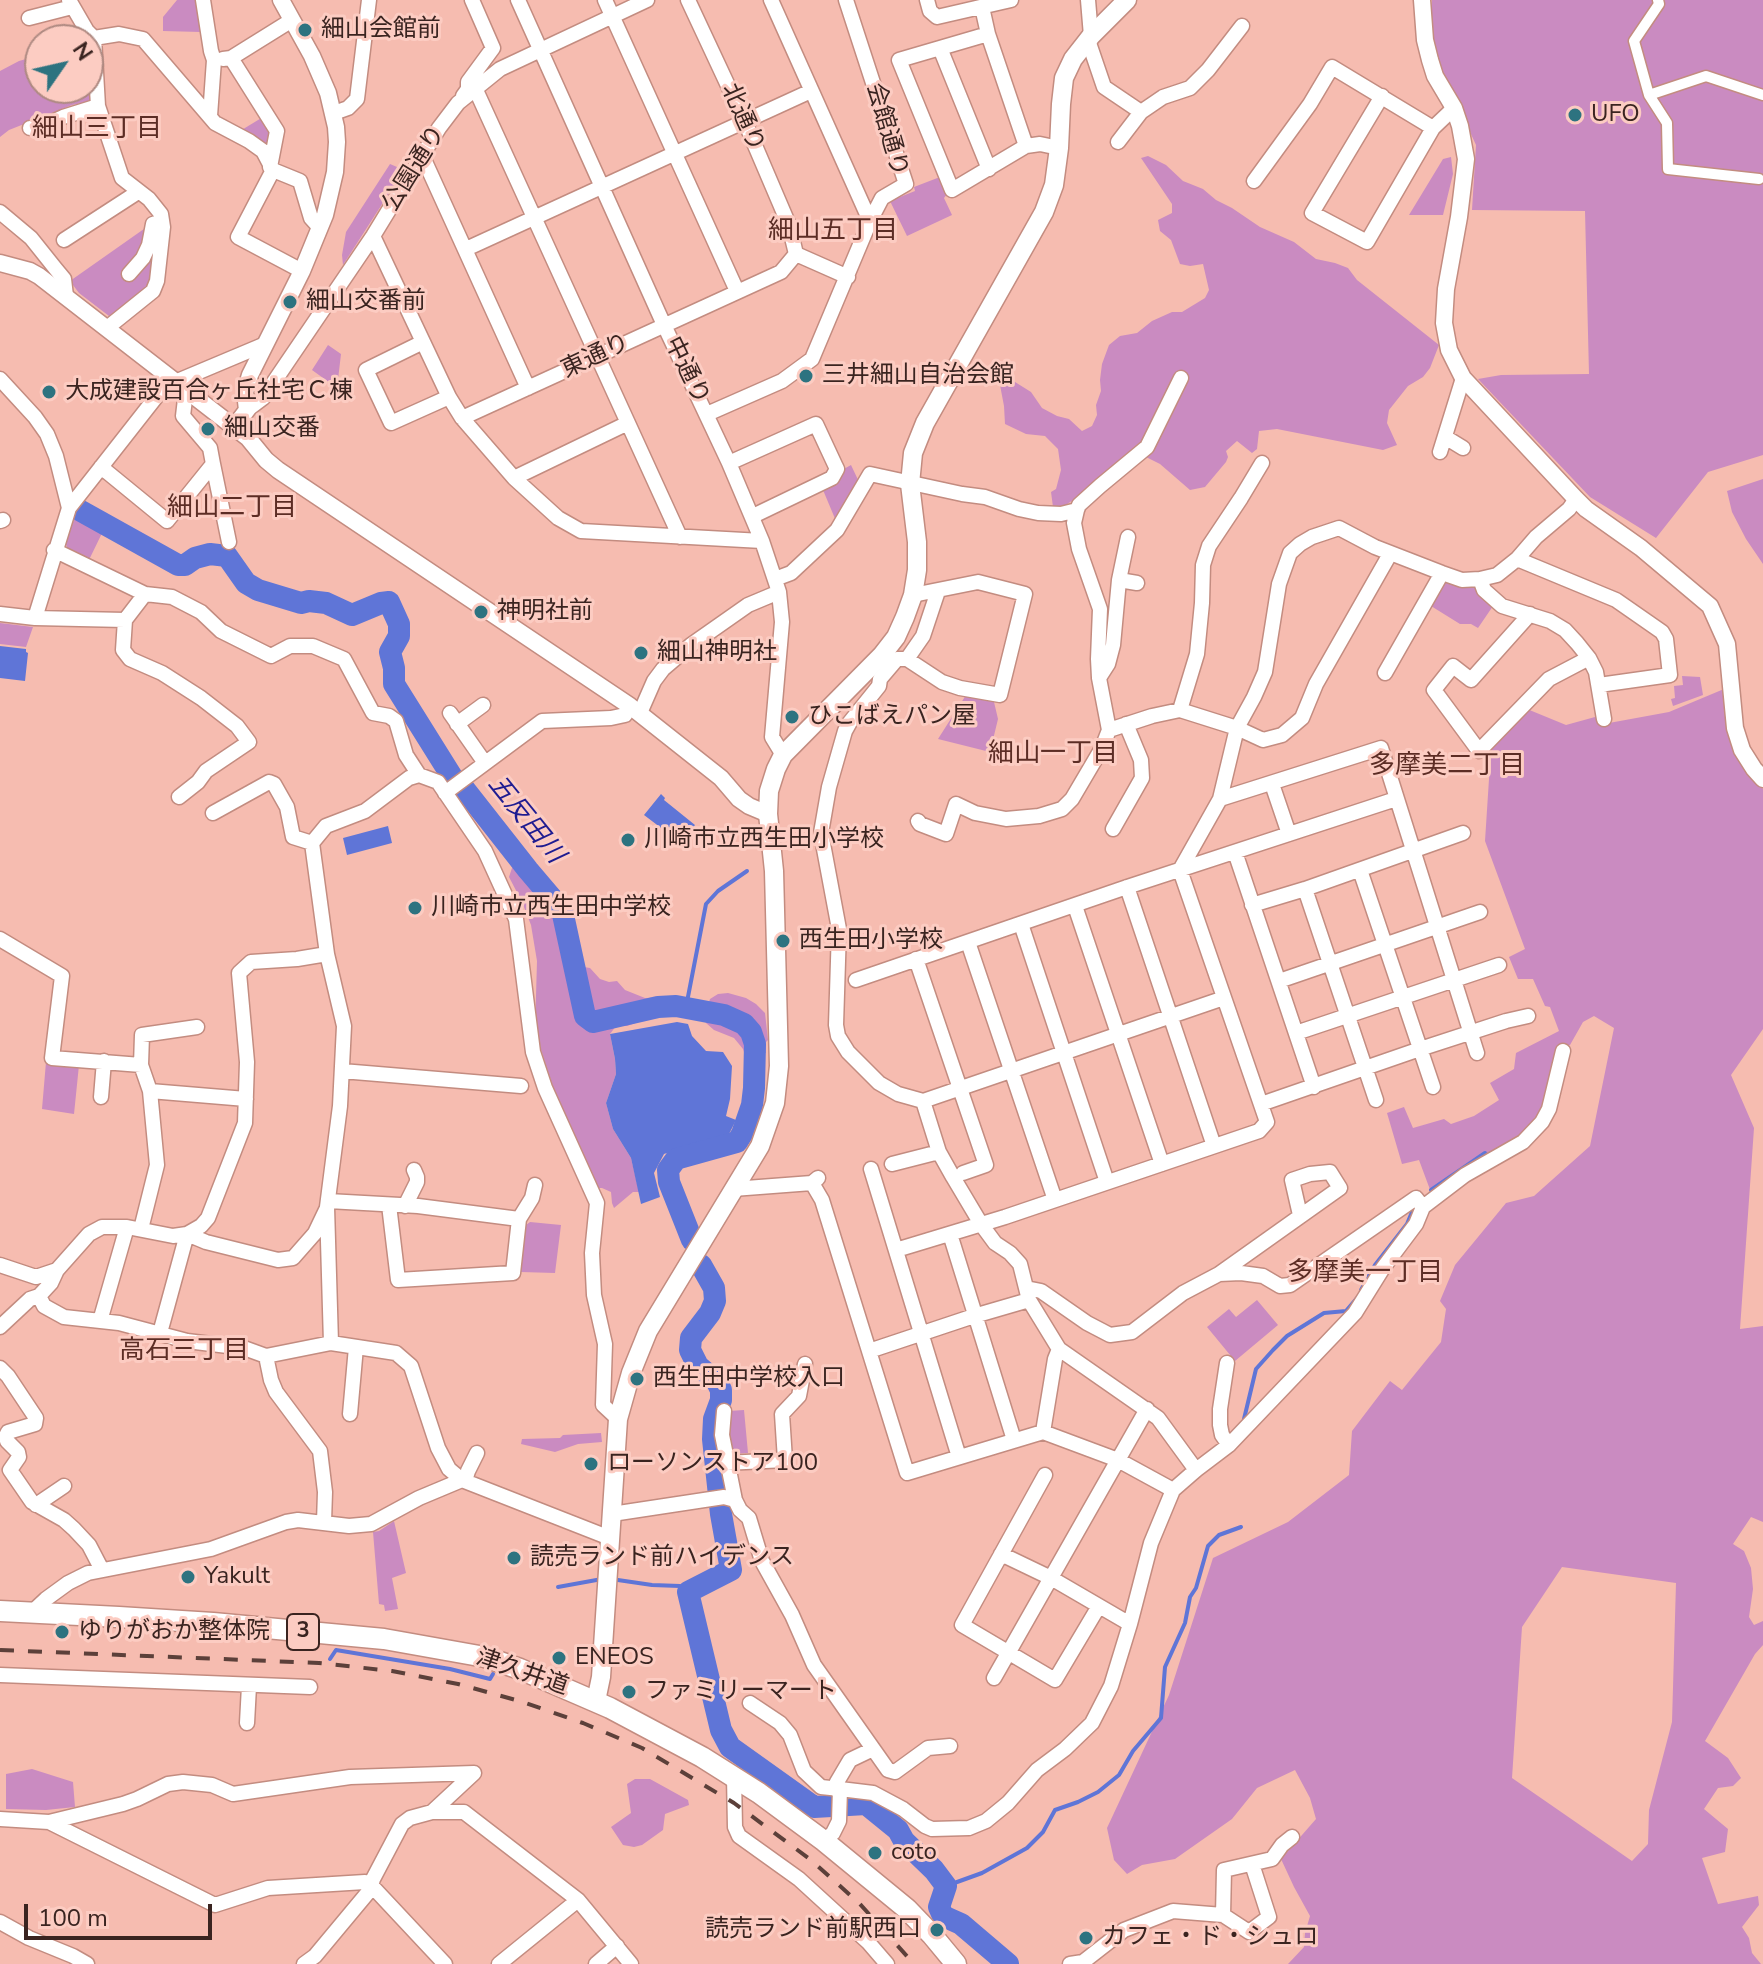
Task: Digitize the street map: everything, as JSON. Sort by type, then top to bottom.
[{"type":"main road","points":[[596,1701],[601,1677],[618,1419],[631,1373],[648,1331],[760,1146],[775,1103],[779,1066],[769,791],[783,755],[896,637],[913,595],[917,570],[910,484],[913,453],[925,423],[1044,212],[1054,185],[1064,78],[1073,59],[1127,0]]},
{"type":"main road","name":"津久井道","points":[[0,1611],[182,1621],[384,1639],[485,1657],[554,1682],[682,1746],[783,1810],[907,1909],[956,1964]]},
{"type":"street","points":[[203,0],[214,60],[210,116]]},
{"type":"street","points":[[234,427],[247,410],[247,383],[263,345],[302,271],[320,228],[335,172],[337,142],[334,113],[321,74],[281,0]]},
{"type":"street","points":[[334,113],[348,108],[357,99],[369,0]]},
{"type":"street","points":[[458,103],[468,89],[468,82],[493,48],[472,0]]},
{"type":"street","name":"中通り","points":[[518,0],[762,541],[777,586],[782,622],[772,737],[783,755]]},
{"type":"street","points":[[605,0],[737,291]]},
{"type":"street","name":"公園通り","points":[[247,410],[263,398],[373,236],[458,103],[500,69],[647,0]]},
{"type":"street","name":"北通り","points":[[688,0],[789,225],[796,254]]},
{"type":"street","points":[[771,0],[870,221]]},
{"type":"street","name":"会館通り","points":[[707,414],[782,381],[812,359],[882,198],[906,184],[846,0]]},
{"type":"street","points":[[927,0],[930,11],[937,17],[1011,0]]},
{"type":"street","points":[[1088,0],[1090,38],[1104,87],[1141,112]]},
{"type":"street","points":[[1422,0],[1430,60],[1454,108],[1466,159],[1446,289],[1444,323],[1449,350],[1463,378],[1586,509],[1641,548],[1710,606],[1727,644],[1735,728],[1742,750],[1763,779]]},
{"type":"street","points":[[1658,0],[1659,4],[1634,41],[1649,95],[1667,123],[1668,169],[1759,179]]},
{"type":"street","points":[[29,18],[70,3],[83,24]]},
{"type":"street","points":[[985,4],[988,34],[1026,146]]},
{"type":"street","points":[[214,60],[231,58],[292,20]]},
{"type":"street","points":[[1118,142],[1141,112],[1163,97],[1190,88],[1242,26]]},
{"type":"street","points":[[104,36],[119,34],[143,39],[215,123],[263,151],[272,168],[300,181],[311,218],[320,228]]},
{"type":"street","points":[[988,34],[899,60],[952,190],[1026,146],[1040,144],[1059,148]]},
{"type":"street","points":[[940,48],[989,169]]},
{"type":"street","points":[[231,58],[277,131],[272,168],[238,237],[302,271]]},
{"type":"street","points":[[1254,181],[1310,104],[1332,67],[1433,128]]},
{"type":"street","points":[[1649,95],[1706,76],[1763,95]]},
{"type":"street","points":[[475,88],[680,537]]},
{"type":"street","points":[[466,249],[811,91]]},
{"type":"street","points":[[1382,96],[1312,213],[1367,242],[1433,128],[1454,108]]},
{"type":"street","points":[[30,128],[39,128],[98,106],[122,178],[149,199],[161,214],[163,227],[157,281],[153,291],[107,328]]},
{"type":"street","points":[[422,155],[528,388]]},
{"type":"street","points":[[64,240],[138,192]]},
{"type":"street","points":[[0,212],[31,238],[64,279],[66,296]]},
{"type":"street","points":[[129,274],[143,258],[153,224],[162,221]]},
{"type":"street","points":[[373,236],[449,397],[462,418],[514,478],[558,518],[581,531],[762,541]]},
{"type":"street","points":[[796,254],[848,277]]},
{"type":"street","name":"東通り","points":[[462,418],[781,272],[796,254]]},
{"type":"street","points":[[0,263],[39,276],[248,438],[278,470],[635,709],[721,778],[739,799],[768,814]]},
{"type":"street","points":[[423,342],[366,370],[391,423],[449,397]]},
{"type":"street","points":[[35,618],[69,508],[101,467],[176,382],[263,345]]},
{"type":"street","points":[[918,821],[946,834],[956,804],[975,813],[1006,819],[1039,816],[1062,809],[1078,789],[1109,730],[1099,678],[1100,609],[1079,549],[1074,523],[1077,510],[1100,486],[1147,447],[1181,378]]},
{"type":"street","points":[[1440,452],[1463,378]]},
{"type":"street","points":[[0,379],[47,434],[69,508]]},
{"type":"street","points":[[176,382],[185,399],[183,416],[210,448],[229,542]]},
{"type":"street","points":[[514,478],[628,423]]},
{"type":"street","points":[[729,463],[816,424],[837,469],[832,478],[753,516]]},
{"type":"street","points":[[1445,437],[1463,448]]},
{"type":"street","points":[[1180,710],[1197,654],[1206,555],[1262,463]]},
{"type":"street","points":[[101,467],[167,521],[213,464]]},
{"type":"street","points":[[445,793],[542,721],[611,718],[635,709],[663,669],[691,645],[777,586],[837,530],[870,474],[985,497],[1038,513],[1061,514],[1077,510]]},
{"type":"street","points":[[896,1250],[1259,1131],[1267,1122],[1180,870],[1220,799],[1237,728],[1265,672],[1279,584],[1290,553],[1312,537],[1339,528],[1390,554],[1442,573],[1462,580],[1480,579],[1497,575],[1517,559],[1576,499]]},
{"type":"street","points":[[1099,678],[1108,664],[1113,645],[1119,580],[1128,537]]},
{"type":"street","points":[[54,550],[145,594],[172,597],[201,612],[221,631],[271,656],[290,646],[313,646],[344,659],[373,713],[389,716],[396,721],[406,755],[419,775],[438,782],[485,851],[516,919],[533,1052],[545,1088],[597,1203],[592,1253],[594,1295],[605,1344],[603,1405],[618,1419]]},
{"type":"street","points":[[1109,730],[1180,710],[1237,728],[1263,740],[1282,735],[1302,718],[1316,684],[1390,554]]},
{"type":"street","points":[[1517,559],[1616,600],[1662,632],[1666,639],[1670,675],[1599,685]]},
{"type":"street","points":[[1385,673],[1442,573]]},
{"type":"street","points":[[1480,579],[1484,590],[1502,606],[1550,621],[1565,630],[1589,658],[1596,672],[1604,719]]},
{"type":"street","points":[[1119,580],[1137,583]]},
{"type":"street","points":[[913,595],[978,582],[1025,594],[1000,695],[942,682],[907,659],[897,659],[845,731],[829,787],[821,833],[839,929],[836,1025],[838,1036],[848,1052],[879,1083],[898,1094],[923,1101],[1224,998]]},
{"type":"street","points":[[907,659],[923,636],[938,591]]},
{"type":"street","points":[[145,594],[125,620],[123,650],[130,659],[162,673],[201,698],[237,726],[249,742],[206,771],[179,797]]},
{"type":"street","points":[[0,614],[125,620]]},
{"type":"street","points":[[1530,614],[1471,680],[1453,666],[1434,690],[1479,751],[1549,679],[1589,658]]},
{"type":"street","points":[[483,705],[454,718],[485,763]]},
{"type":"street","points":[[1113,829],[1142,778],[1141,760],[1126,724]]},
{"type":"street","points":[[1220,799],[1381,748],[1477,1053]]},
{"type":"street","points":[[331,1343],[327,1204],[340,1106],[344,1026],[327,954],[312,843],[326,826],[365,811],[409,778],[419,775]]},
{"type":"street","points":[[213,813],[269,782],[274,784],[287,807],[293,837],[312,843]]},
{"type":"street","points":[[1272,784],[1289,834]]},
{"type":"street","points":[[856,980],[1396,799]]},
{"type":"street","points":[[1252,905],[1463,833]]},
{"type":"street","points":[[1235,852],[1314,1087]]},
{"type":"street","points":[[1360,870],[1433,1087]]},
{"type":"street","points":[[1127,887],[1214,1146]]},
{"type":"street","points":[[1305,889],[1376,1100]]},
{"type":"street","points":[[1075,906],[1162,1164]]},
{"type":"street","points":[[1279,981],[1480,912]]},
{"type":"street","points":[[1021,924],[1107,1182]]},
{"type":"street","points":[[1,939],[62,976],[52,1058],[141,1065]]},
{"type":"street","points":[[968,942],[1055,1200]]},
{"type":"street","points":[[0,1327],[30,1299],[39,1296],[51,1283],[57,1270],[97,1229],[134,1228],[173,1236],[196,1230],[208,1218],[245,1123],[247,1062],[239,973],[251,962],[327,954]]},
{"type":"street","points":[[916,959],[986,1165],[963,1173]]},
{"type":"street","points":[[1296,1033],[1499,965]]},
{"type":"street","points":[[1261,1104],[1420,1049],[1528,1016]]},
{"type":"street","points":[[100,1321],[157,1165],[150,1091],[141,1065],[142,1035],[197,1027]]},
{"type":"street","points":[[750,1703],[780,1723],[790,1735],[804,1771],[821,1787],[838,1796],[873,1793],[932,1829],[969,1828],[986,1821],[1008,1803],[1037,1770],[1092,1723],[1111,1686],[1151,1543],[1173,1490],[1229,1445],[1355,1313],[1416,1224],[1423,1207],[1465,1175],[1523,1142],[1542,1122],[1549,1109],[1563,1051]]},
{"type":"street","points":[[101,1097],[104,1061]]},
{"type":"street","points":[[342,1071],[521,1086]]},
{"type":"street","points":[[150,1091],[246,1099]]},
{"type":"street","points":[[923,1101],[939,1152],[981,1224],[995,1243],[1020,1264],[1028,1294],[1059,1349],[1158,1418],[1196,1470]]},
{"type":"street","points":[[892,1164],[939,1152]]},
{"type":"street","points":[[871,1169],[959,1457]]},
{"type":"street","points":[[405,1206],[417,1182],[414,1170]]},
{"type":"street","points":[[733,1189],[815,1180],[907,1473],[1043,1432],[1118,1460],[1173,1490]]},
{"type":"street","points":[[389,1205],[398,1280],[513,1273],[519,1219],[532,1198],[535,1185]]},
{"type":"street","points":[[1219,1274],[1263,1276],[1280,1286],[1290,1285],[1416,1198],[1423,1207]]},
{"type":"street","points":[[327,1204],[405,1206],[519,1219]]},
{"type":"street","points":[[187,1234],[206,1242],[278,1260],[293,1258],[315,1233],[327,1204]]},
{"type":"street","points":[[869,1351],[1041,1291],[1110,1335],[1132,1332],[1183,1293],[1219,1274],[1300,1215]]},
{"type":"street","points":[[160,1333],[187,1234]]},
{"type":"street","points":[[950,1234],[1014,1440]]},
{"type":"street","points":[[0,1265],[36,1277],[57,1270]]},
{"type":"street","points":[[39,1296],[44,1306],[64,1317],[119,1323],[187,1341],[244,1348],[266,1356],[331,1343],[396,1353],[411,1366],[438,1448],[449,1469],[463,1481],[610,1538]]},
{"type":"street","points":[[350,1414],[356,1347]]},
{"type":"street","points":[[1043,1432],[1059,1349]]},
{"type":"street","points":[[266,1356],[276,1392],[320,1451],[325,1492],[324,1522]]},
{"type":"street","points":[[1227,1363],[1220,1425],[1229,1445]]},
{"type":"street","points":[[726,1463],[785,1460],[782,1414],[799,1396],[805,1364]]},
{"type":"street","points":[[0,1368],[36,1418],[35,1424],[8,1432],[6,1436],[19,1457],[10,1470],[32,1502],[64,1520],[89,1545],[102,1570]]},
{"type":"street","points":[[994,1678],[1147,1409]]},
{"type":"street","points":[[724,1411],[725,1499]]},
{"type":"street","points":[[31,1613],[68,1583],[88,1573],[211,1549],[286,1522],[298,1520],[349,1526],[371,1524],[419,1498],[463,1481],[477,1453]]},
{"type":"street","points":[[1045,1475],[962,1625],[1055,1680],[1099,1606]]},
{"type":"street","points":[[36,1505],[64,1486]]},
{"type":"street","points":[[612,1514],[725,1499],[749,1518],[762,1561],[792,1615],[814,1665],[888,1770],[895,1772],[928,1748],[950,1746]]},
{"type":"street","points":[[1001,1554],[1051,1578],[1130,1624]]},
{"type":"street","points":[[0,1675],[310,1687]]},
{"type":"street","points":[[247,1723],[249,1686]]},
{"type":"street","points":[[824,1841],[839,1821],[837,1782],[850,1760],[873,1749]]},
{"type":"street","points":[[0,1819],[49,1822],[123,1804],[168,1784],[183,1782],[212,1785],[233,1794],[245,1794],[338,1778],[474,1773],[432,1812]]},
{"type":"street","points":[[734,1777],[735,1827],[739,1836],[799,1879],[868,1942],[887,1964]]},
{"type":"street","points":[[304,1964],[315,1956],[370,1890],[402,1824],[410,1818],[432,1812],[464,1812],[578,1900],[631,1964]]},
{"type":"street","points":[[49,1822],[215,1905],[268,1888],[365,1882],[445,1964]]},
{"type":"street","points":[[1223,1915],[1224,1870],[1272,1859],[1292,1837]]},
{"type":"street","points":[[1070,1964],[1083,1962],[1124,1930],[1173,1911],[1223,1915],[1249,1932],[1269,1917],[1252,1864]]},
{"type":"street","points":[[499,1964],[578,1900]]},
{"type":"street","points":[[0,1922],[87,1964]]},
{"type":"street","points":[[596,1964],[617,1946]]},
{"type":"shaded area","points":[[177,0],[195,0],[201,32],[163,31],[163,17]]},
{"type":"shaded area","points":[[1432,0],[1763,0],[1763,455],[1708,472],[1656,538],[1590,497],[1478,379],[1501,375],[1589,374],[1585,211],[1472,210],[1476,145],[1443,73],[1434,42]]},
{"type":"shaded area","points":[[24,60],[24,104],[77,104],[9,130],[0,137],[0,71]]},
{"type":"shaded area","points":[[263,117],[272,132],[269,146],[240,131]]},
{"type":"shaded area","points":[[1148,156],[1166,165],[1183,181],[1203,189],[1260,227],[1294,242],[1316,259],[1348,268],[1357,280],[1439,345],[1430,368],[1423,377],[1408,386],[1389,410],[1387,423],[1397,445],[1383,450],[1277,429],[1259,431],[1257,449],[1252,453],[1237,441],[1226,451],[1226,462],[1205,487],[1190,490],[1160,464],[1134,451],[1066,505],[1053,507],[1051,492],[1056,489],[1061,470],[1058,449],[1045,436],[1026,434],[1005,424],[1000,385],[1007,377],[1031,392],[1042,408],[1069,419],[1082,431],[1092,426],[1097,415],[1102,364],[1109,345],[1120,336],[1137,333],[1152,321],[1172,312],[1182,312],[1205,298],[1209,290],[1203,264],[1180,264],[1171,240],[1160,231],[1158,220],[1172,213],[1172,204],[1141,158]]},
{"type":"shaded area","points":[[1451,157],[1453,174],[1443,215],[1409,215],[1443,159]]},
{"type":"shaded area","points":[[390,164],[404,170],[343,265],[346,232]]},
{"type":"shaded area","points":[[940,177],[947,194],[944,198],[952,215],[907,236],[890,201]]},
{"type":"shaded area","points":[[151,224],[157,225],[150,284],[109,316],[79,293],[70,281]]},
{"type":"shaded area","points":[[328,345],[341,354],[337,388],[312,370]]},
{"type":"shaded area","points":[[851,465],[860,484],[836,521],[823,490],[838,483],[842,470]]},
{"type":"shaded area","points":[[1763,479],[1763,564],[1732,512],[1727,491]]},
{"type":"shaded area","points":[[76,515],[104,529],[88,562],[69,552],[65,542]]},
{"type":"shaded area","points":[[1446,579],[1475,588],[1493,606],[1478,628],[1460,624],[1431,606]]},
{"type":"shaded area","points":[[0,623],[33,627],[26,647],[0,644]]},
{"type":"shaded area","points":[[1682,676],[1700,677],[1703,695],[1673,706],[1674,686],[1683,685]]},
{"type":"shaded area","points":[[1724,689],[1729,734],[1745,769],[1763,789],[1763,1029],[1731,1075],[1754,1128],[1740,1329],[1763,1326],[1763,1522],[1751,1517],[1733,1544],[1744,1551],[1751,1568],[1753,1589],[1749,1617],[1754,1625],[1763,1621],[1763,1645],[1705,1741],[1728,1758],[1741,1778],[1733,1786],[1718,1788],[1704,1809],[1728,1829],[1725,1852],[1702,1858],[1718,1904],[1758,1896],[1759,1905],[1742,1927],[1749,1938],[1752,1953],[1761,1964],[1288,1964],[1304,1947],[1310,1916],[1281,1859],[1316,1819],[1310,1798],[1295,1770],[1257,1788],[1232,1819],[1175,1859],[1142,1865],[1127,1874],[1114,1860],[1107,1828],[1169,1695],[1213,1558],[1288,1522],[1349,1475],[1352,1431],[1390,1381],[1402,1390],[1441,1342],[1446,1309],[1440,1301],[1455,1265],[1506,1203],[1534,1196],[1590,1146],[1614,1028],[1594,1016],[1583,1022],[1570,1045],[1559,1049],[1542,1113],[1515,1141],[1432,1195],[1419,1160],[1402,1164],[1387,1113],[1404,1107],[1413,1128],[1444,1119],[1451,1124],[1474,1116],[1499,1100],[1490,1083],[1514,1069],[1516,1053],[1559,1031],[1550,1007],[1545,1006],[1533,979],[1518,979],[1509,957],[1525,949],[1485,841],[1491,748],[1527,709],[1566,725],[1595,717],[1609,723],[1669,712]],"holes":[[[1562,1567],[1676,1583],[1672,1722],[1649,1810],[1648,1844],[1632,1861],[1512,1778],[1522,1627]]]},
{"type":"shaded area","points":[[966,695],[994,702],[998,719],[990,752],[938,739]]},
{"type":"shaded area","points":[[525,859],[560,900],[578,966],[590,968],[600,979],[617,981],[625,990],[645,998],[671,997],[677,1014],[616,1026],[610,1034],[616,1074],[606,1103],[613,1129],[631,1158],[639,1192],[633,1192],[614,1208],[611,1192],[595,1188],[556,1096],[535,1031],[537,961],[531,925],[509,877],[512,868]]},
{"type":"shaded area","points":[[728,993],[746,998],[765,1013],[768,1040],[765,1043],[766,1053],[761,1057],[745,1055],[734,1038],[706,1023],[704,1017],[710,999]]},
{"type":"shaded area","points":[[46,1062],[79,1065],[74,1114],[42,1109]]},
{"type":"shaded area","points":[[530,1222],[561,1225],[555,1273],[521,1272],[526,1225]]},
{"type":"shaded area","points":[[1257,1300],[1278,1325],[1235,1361],[1207,1327],[1229,1309],[1236,1317]]},
{"type":"shaded area","points":[[744,1410],[748,1453],[732,1454],[728,1438],[729,1411]]},
{"type":"shaded area","points":[[601,1433],[602,1442],[578,1444],[555,1452],[521,1444],[522,1439]]},
{"type":"shaded area","points":[[394,1521],[406,1573],[392,1578],[398,1609],[385,1611],[384,1605],[379,1604],[373,1532]]},
{"type":"shaded area","points":[[32,1769],[73,1782],[75,1807],[6,1809],[6,1774]]},
{"type":"shaded area","points":[[635,1779],[650,1779],[688,1800],[689,1805],[665,1814],[663,1830],[634,1847],[623,1845],[611,1827],[631,1813],[627,1784]]},
{"type":"water","points":[[0,646],[26,649],[25,681],[0,678]]},
{"type":"water","points":[[661,794],[664,800],[695,825],[679,847],[675,843],[677,840],[644,815]]},
{"type":"water","points":[[388,826],[392,843],[347,855],[343,838]]},
{"type":"water","points":[[677,1022],[688,1024],[692,1036],[706,1051],[723,1052],[732,1066],[726,1116],[736,1120],[729,1134],[664,1154],[654,1173],[660,1197],[641,1204],[631,1158],[613,1129],[606,1103],[616,1074],[610,1034]]},
{"type":"waterway","name":"五反田川","points":[[81,511],[178,565],[210,554],[227,556],[246,583],[258,590],[301,603],[326,603],[352,615],[389,602],[399,624],[399,636],[390,652],[394,684],[454,780]]},
{"type":"waterway","name":"五反田川","points":[[462,786],[562,910],[585,1016],[593,1022],[658,1007],[676,1006],[724,1015],[744,1024],[751,1032],[755,1044],[754,1088],[742,1134],[737,1142],[676,1159],[668,1170],[669,1182],[692,1240]]},
{"type":"waterway","points":[[686,1007],[706,904],[718,891],[747,871]]},
{"type":"waterway","points":[[1431,1190],[1485,1153]]},
{"type":"waterway","points":[[1361,1290],[1412,1212]]},
{"type":"waterway","name":"五反田川","points":[[701,1265],[714,1288],[715,1301],[691,1338],[690,1350],[698,1366],[717,1382],[721,1390],[713,1439],[731,1570],[688,1592],[721,1730],[730,1747],[814,1807],[866,1804],[898,1830],[904,1841],[946,1886],[939,1907],[943,1916],[961,1924],[1008,1964]]},
{"type":"waterway","points":[[1244,1419],[1256,1369],[1273,1350],[1287,1336],[1324,1313],[1346,1311],[1357,1298]]},
{"type":"waterway","points":[[946,1886],[982,1873],[1027,1848],[1043,1832],[1055,1810],[1098,1792],[1119,1775],[1133,1751],[1161,1718],[1165,1667],[1185,1623],[1190,1597],[1196,1588],[1208,1546],[1219,1535],[1241,1527]]},
{"type":"waterway","points":[[558,1587],[602,1579]]},
{"type":"waterway","points":[[611,1579],[680,1586],[688,1592]]},
{"type":"waterway","points":[[330,1659],[336,1650],[450,1669],[490,1679],[493,1674]]},
{"type":"railway","points":[[0,1650],[319,1663],[392,1671],[458,1684],[523,1702],[642,1748],[734,1803],[811,1860],[860,1904],[914,1964]]},
{"type":"place","name":"細山会館前","points":[[305,30]]},
{"type":"place","name":"UFO","points":[[1575,115]]},
{"type":"place","name":"細山交番前","points":[[290,302]]},
{"type":"place","name":"三井細山自治会館","points":[[806,376]]},
{"type":"place","name":"大成建設百合ヶ丘社宅Ｃ棟","points":[[49,392]]},
{"type":"place","name":"細山交番","points":[[208,429]]},
{"type":"place","name":"神明社前","points":[[481,612]]},
{"type":"place","name":"細山神明社","points":[[641,653]]},
{"type":"place","name":"ひこばえパン屋","points":[[792,717]]},
{"type":"place","name":"川崎市立西生田小学校","points":[[628,840]]},
{"type":"place","name":"川崎市立西生田中学校","points":[[415,908]]},
{"type":"place","name":"西生田小学校","points":[[783,941]]},
{"type":"place","name":"西生田中学校入口","points":[[637,1379]]},
{"type":"place","name":"ローソンストア100","points":[[591,1464]]},
{"type":"place","name":"読売ランド前ハイデンス","points":[[514,1558]]},
{"type":"place","name":"Yakult","points":[[188,1577]]},
{"type":"place","name":"ゆりがおか整体院","points":[[62,1632]]},
{"type":"place","name":"ENEOS","points":[[559,1658]]},
{"type":"place","name":"ファミリーマート","points":[[629,1692]]},
{"type":"place","name":"coto","points":[[875,1853]]},
{"type":"place","name":"読売ランド前駅西口","points":[[937,1930]]},
{"type":"place","name":"カフェ・ド・シュロ","points":[[1086,1938]]},
{"type":"district","name":"細山三丁目","points":[[97,130]]},
{"type":"district","name":"細山五丁目","points":[[833,232]]},
{"type":"district","name":"細山二丁目","points":[[232,509]]},
{"type":"district","name":"細山一丁目","points":[[1053,755]]},
{"type":"district","name":"多摩美二丁目","points":[[1447,767]]},
{"type":"district","name":"多摩美一丁目","points":[[1365,1274]]},
{"type":"district","name":"高石三丁目","points":[[184,1352]]}]
